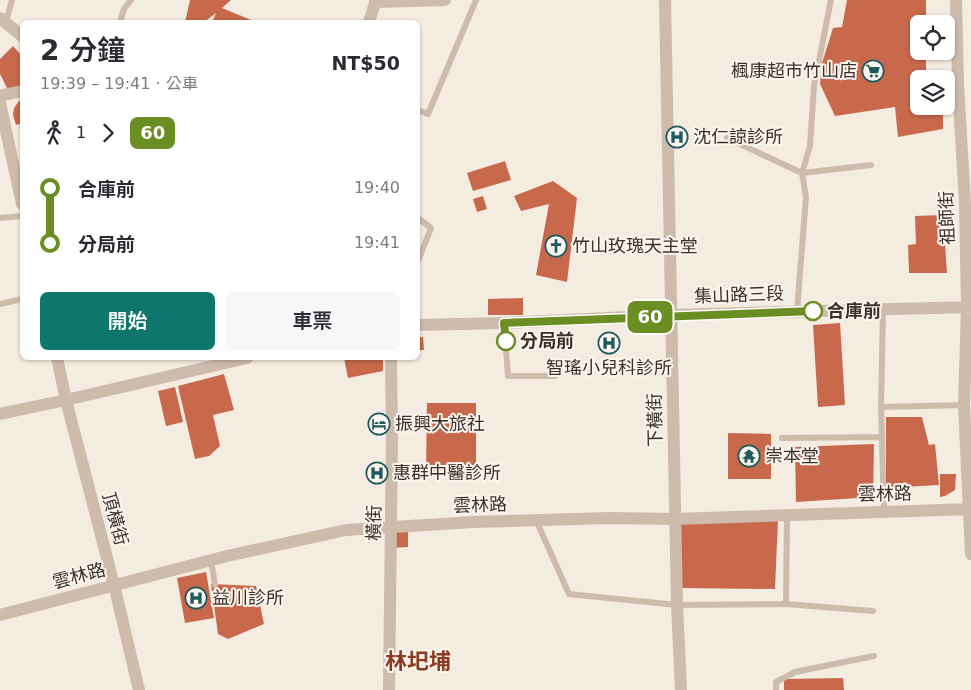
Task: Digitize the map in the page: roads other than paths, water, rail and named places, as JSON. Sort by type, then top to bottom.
[{"type":"street","points":[[370,20],[375,0],[445,0]]},
{"type":"street","name":"下橫街","points":[[666,0],[676,606],[681,690]]},
{"type":"street","name":"祖師街","points":[[956,0],[968,203],[968,380],[964,405],[968,436],[971,554]]},
{"type":"street","points":[[3,20],[20,34]]},
{"type":"street","points":[[0,96],[20,91]]},
{"type":"street","points":[[0,104],[20,195]]},
{"type":"street","name":"集山路三段","points":[[420,325],[798,311],[969,307]]},
{"type":"street","name":"頂橫街","points":[[57,360],[139,690]]},
{"type":"street","points":[[0,414],[238,360]]},
{"type":"street","name":"橫街","points":[[389,690],[391,360]]},
{"type":"street","name":"雲林路","points":[[0,615],[211,560],[346,530],[473,522],[675,519],[970,509]]},
{"type":"lane","points":[[3,20],[12,0]]},
{"type":"lane","points":[[121,20],[124,9],[131,0]]},
{"type":"lane","points":[[420,111],[428,114],[476,0]]},
{"type":"lane","points":[[798,311],[806,197],[802,173],[810,146],[814,86],[832,0]]},
{"type":"lane","points":[[727,138],[802,173],[871,165]]},
{"type":"lane","points":[[0,218],[20,216]]},
{"type":"lane","points":[[420,220],[431,228],[420,256]]},
{"type":"lane","points":[[0,304],[20,299]]},
{"type":"lane","points":[[883,310],[881,407],[884,511]]},
{"type":"lane","points":[[504,323],[508,376],[555,376]]},
{"type":"lane","points":[[881,407],[964,405]]},
{"type":"lane","points":[[782,438],[882,437]]},
{"type":"lane","points":[[786,604],[787,514]]},
{"type":"lane","points":[[536,520],[569,594],[676,606],[786,604],[873,611]]},
{"type":"lane","points":[[211,560],[215,584]]},
{"type":"lane","points":[[776,690],[776,682],[796,672],[874,656]]},
{"type":"place","name":"楓康超市竹山店","points":[[873,71]]},
{"type":"place","name":"沈仁諒診所","points":[[677,137]]},
{"type":"place","name":"竹山玫瑰天主堂","points":[[556,246]]},
{"type":"place","name":"合庫前","points":[[813,311]]},
{"type":"place","name":"分局前","points":[[506,341]]},
{"type":"place","name":"智瑤小兒科診所","points":[[609,343]]},
{"type":"place","name":"振興大旅社","points":[[379,424]]},
{"type":"place","name":"崇本堂","points":[[749,456]]},
{"type":"place","name":"惠群中醫診所","points":[[377,473]]},
{"type":"place","name":"益川診所","points":[[196,598]]},
{"type":"district","name":"林圯埔","points":[[418,661]]}]
